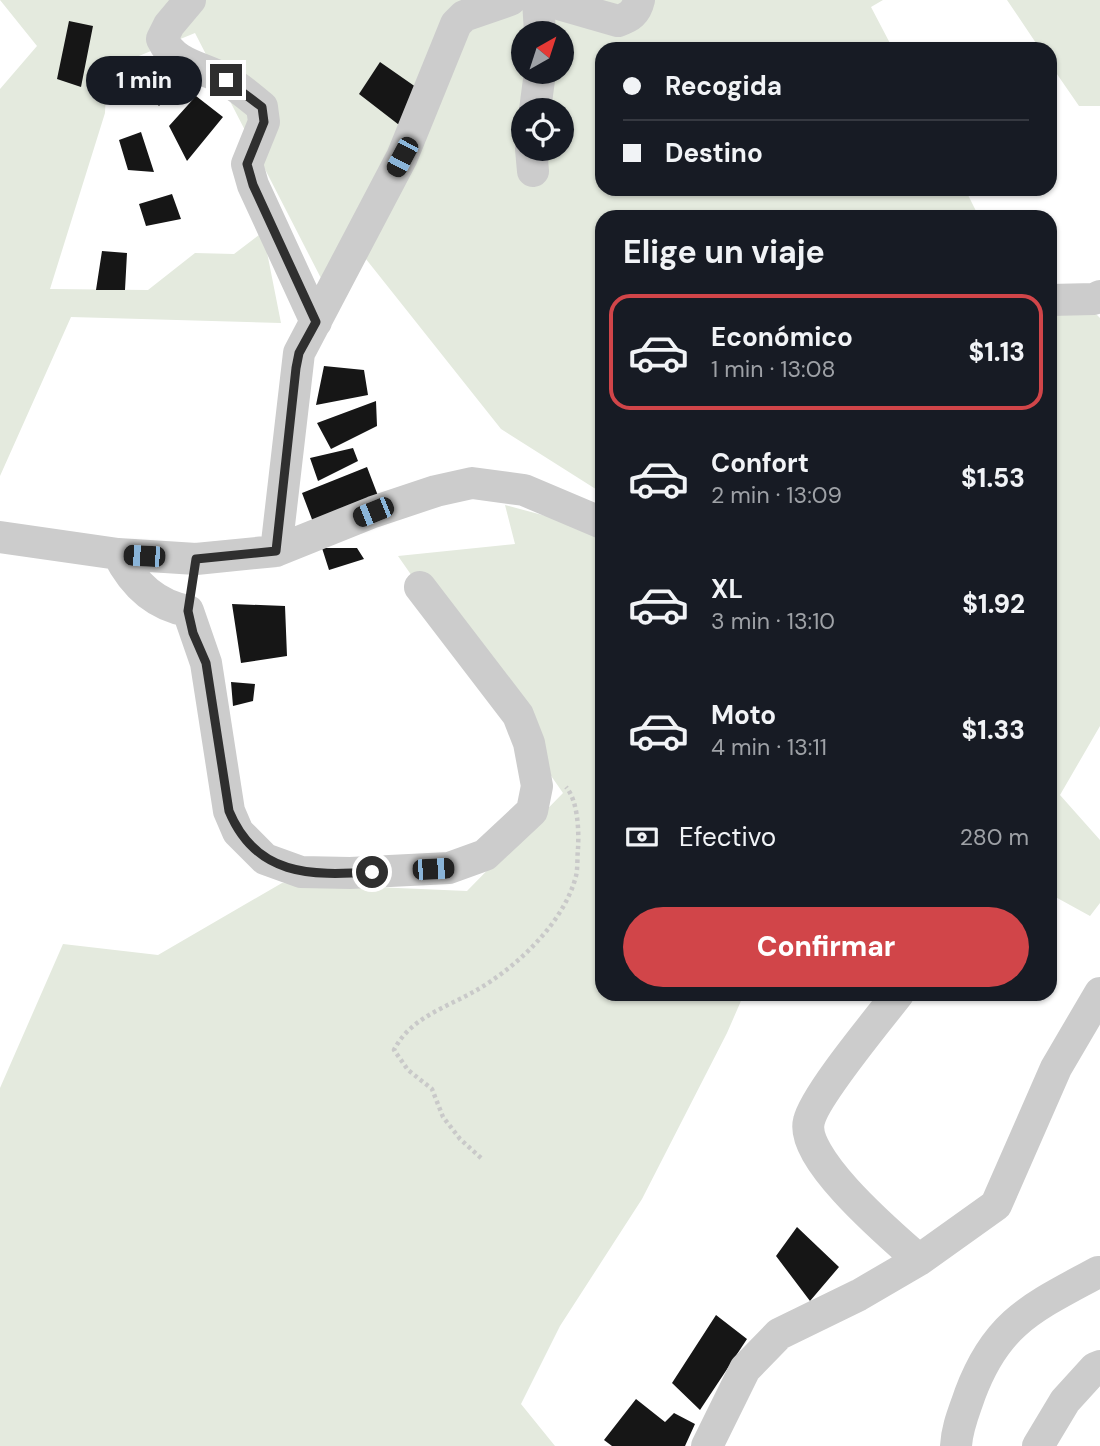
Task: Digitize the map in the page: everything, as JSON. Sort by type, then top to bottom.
[{"type":"street","points":[[190,0],[169,24],[162,39],[167,50],[195,68],[226,80],[262,107],[264,122],[247,164],[253,185],[316,322]]},
{"type":"street","points":[[276,551],[299,353],[402,157],[447,39],[464,16],[510,0]]},
{"type":"street","points":[[538,0],[539,21]]},
{"type":"street","points":[[545,0],[618,21],[629,18],[637,9],[639,0]]},
{"type":"street","points":[[1057,300],[1094,299],[1100,296]]},
{"type":"street","points":[[0,537],[118,554],[196,559],[276,551],[373,512],[436,491],[472,483],[524,490],[595,520]]},
{"type":"street","points":[[118,554],[128,573],[147,592],[166,607],[188,611]]},
{"type":"street","points":[[196,559],[188,611],[193,633],[206,663],[229,811],[238,832],[265,859],[301,872],[350,873],[449,868],[485,855],[532,811],[537,786],[529,743],[518,715],[420,587]]},
{"type":"street","points":[[707,1446],[745,1369],[762,1348],[779,1334],[859,1295],[919,1260],[996,1205],[1056,1068],[1100,993]]},
{"type":"street","points":[[893,1001],[820,1099],[808,1120],[808,1134],[822,1161],[861,1206],[919,1260]]},
{"type":"street","points":[[956,1446],[957,1431],[982,1363],[996,1339],[1036,1306],[1098,1272]]},
{"type":"street","points":[[1038,1446],[1065,1401],[1100,1366]]},
{"type":"path","points":[[481,1158],[460,1139],[443,1117],[432,1089],[408,1070],[394,1051],[403,1034],[513,965],[558,915],[576,876],[579,832],[570,792],[562,783]]},
{"type":"shaded area","points":[[0,0],[883,0],[871,7],[889,42],[595,42],[595,196],[968,196],[976,210],[595,210],[595,489],[501,429],[354,244],[325,286],[195,33],[107,69],[105,113],[50,289],[148,290],[195,253],[234,254],[263,232],[281,323],[71,317],[0,476],[0,89],[37,46]]},
{"type":"shaded area","points":[[1007,0],[1100,0],[1100,106],[1079,106],[1057,74],[1057,42],[1035,42]]},
{"type":"shaded area","points":[[1076,294],[1100,318],[1100,726],[1060,795],[1100,840],[1100,903],[1090,916],[1057,898],[1057,309]]},
{"type":"shaded area","points":[[505,505],[595,529],[595,1001],[741,1001],[642,1199],[560,1326],[521,1404],[555,1446],[0,1446],[0,1088],[63,944],[158,955],[282,883],[467,891],[563,793],[398,556],[515,544]]},
{"type":"building","points":[[69,21],[93,26],[81,87],[57,79]]},
{"type":"building","points":[[380,62],[423,92],[403,128],[359,94]]},
{"type":"building","points":[[159,67],[181,80],[159,106],[140,84]]},
{"type":"building","points":[[196,96],[223,117],[187,161],[169,126]]},
{"type":"building","points":[[141,132],[154,172],[128,170],[119,140]]},
{"type":"building","points":[[172,194],[181,219],[146,226],[139,204]]},
{"type":"building","points":[[102,251],[127,253],[125,290],[96,290]]},
{"type":"building","points":[[324,366],[364,370],[368,395],[316,405]]},
{"type":"building","points":[[376,401],[377,426],[331,449],[317,423]]},
{"type":"building","points":[[353,448],[358,461],[318,481],[310,458]]},
{"type":"building","points":[[367,467],[380,501],[313,522],[302,493]]},
{"type":"building","points":[[322,548],[357,548],[364,559],[329,570]]},
{"type":"building","points":[[232,604],[285,606],[287,656],[241,663]]},
{"type":"building","points":[[231,682],[255,684],[253,701],[233,706]]},
{"type":"building","points":[[797,1227],[839,1267],[810,1301],[776,1256]]},
{"type":"building","points":[[716,1315],[747,1339],[700,1410],[672,1383]]},
{"type":"building","points":[[636,1399],[665,1422],[674,1413],[695,1424],[685,1446],[612,1446],[604,1440]]},
{"type":"route","points":[[226,80],[262,107],[265,115],[247,164],[253,185],[316,322],[299,353],[296,368],[276,551],[196,559],[188,611],[193,633],[206,663],[229,811],[238,832],[265,859],[301,872],[372,872]]}]
